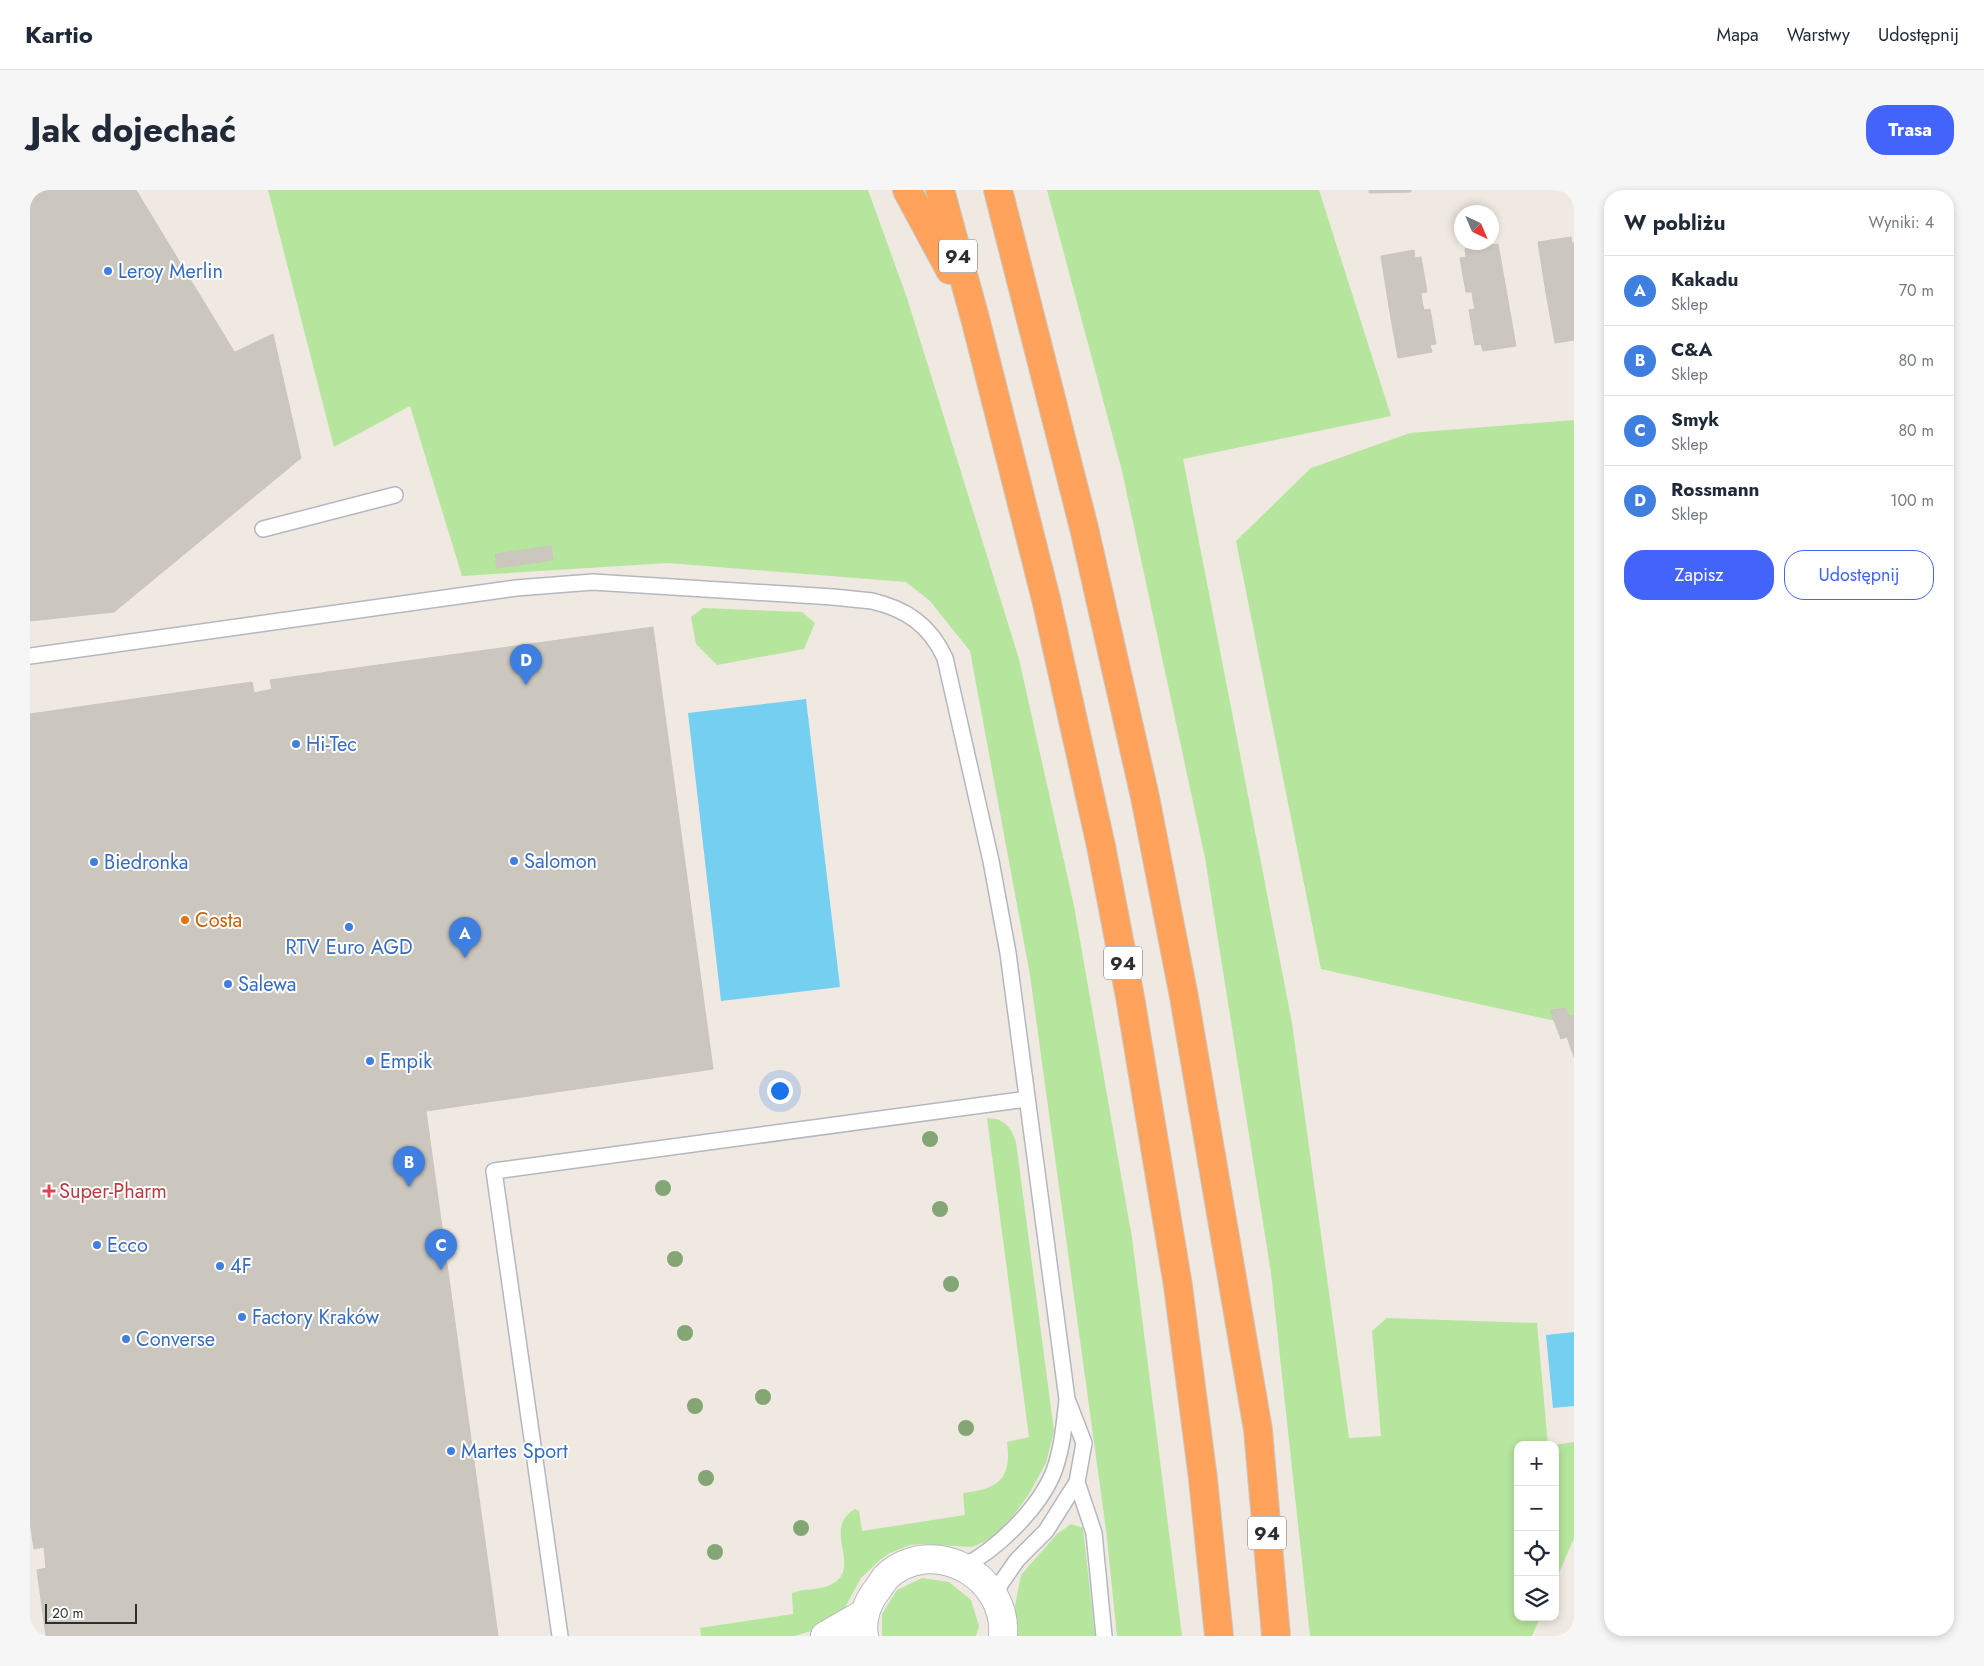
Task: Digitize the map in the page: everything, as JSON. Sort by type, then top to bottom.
[{"type":"highway","points":[[907,190],[976,322]]},
{"type":"highway","name":"94","points":[[940,190],[976,322],[1046,599],[1101,846],[1128,988],[1178,1286],[1218,1629]]},
{"type":"highway","name":"94","points":[[998,190],[1084,528],[1147,806],[1185,1007],[1258,1430],[1276,1636]]},
{"type":"street","points":[[825,1636],[865,1625],[872,1596],[886,1577],[903,1566],[924,1560],[942,1560],[964,1566],[985,1582],[995,1596],[1000,1609],[1003,1636]]},
{"type":"lane","points":[[263,529],[395,495]]},
{"type":"lane","points":[[30,656],[507,589],[563,583],[593,582],[833,596],[872,601],[898,608],[921,623],[939,645],[949,671],[991,861],[1008,953],[1067,1399],[1084,1443],[1076,1482],[1046,1531],[1018,1560],[1001,1582],[995,1596]]},
{"type":"lane","points":[[560,1636],[494,1171],[1027,1099]]},
{"type":"lane","points":[[964,1566],[980,1558],[1028,1514],[1052,1477],[1062,1433],[1067,1399]]},
{"type":"lane","points":[[1076,1482],[1094,1533],[1104,1636]]},
{"type":"green space","points":[[268,190],[868,190],[907,298],[1019,659],[1074,906],[1132,1238],[1182,1636],[1117,1636],[1106,1530],[1030,975],[970,651],[930,601],[906,582],[668,563],[462,576],[410,406],[334,447]]},
{"type":"green space","points":[[1047,190],[1319,190],[1391,416],[1183,459],[1292,1023],[1349,1438],[1381,1436],[1372,1331],[1387,1318],[1537,1323],[1548,1441],[1514,1441],[1514,1621],[1538,1621],[1532,1636],[1310,1636],[1271,1273],[1205,858],[1122,471]]},
{"type":"green space","points":[[1574,420],[1574,1025],[1321,969],[1236,541],[1311,468],[1410,433]]},
{"type":"green space","points":[[703,608],[802,612],[815,623],[804,649],[717,665],[696,644],[691,617]]},
{"type":"green space","points":[[987,1118],[998,1119],[1006,1124],[1016,1142],[1054,1431],[1046,1463],[1029,1494],[1010,1520],[984,1542],[972,1547],[910,1545],[890,1553],[861,1578],[843,1611],[818,1629],[794,1636],[701,1636],[700,1628],[793,1614],[792,1593],[825,1587],[840,1578],[844,1569],[841,1527],[845,1517],[855,1509],[859,1511],[862,1531],[965,1515],[963,1493],[985,1489],[1000,1480],[1005,1473],[1007,1465],[1007,1442],[1029,1437]]},
{"type":"green space","points":[[1574,1442],[1574,1538],[1559,1573],[1559,1486],[1559,1444]]},
{"type":"green space","points":[[1071,1524],[1083,1528],[1095,1636],[1013,1636],[1014,1611],[1021,1575],[1057,1534]]},
{"type":"green space","points":[[922,1578],[949,1582],[971,1600],[979,1626],[976,1636],[882,1636],[882,1614],[897,1590]]},
{"type":"water","points":[[806,699],[840,987],[721,1001],[688,713]]},
{"type":"water","points":[[1574,1332],[1574,1406],[1553,1408],[1546,1335]]},
{"type":"building","name":"Leroy Merlin","points":[[30,190],[136,190],[235,353],[30,449]]},
{"type":"building","points":[[1369,190],[1411,190],[1411,192],[1369,193]]},
{"type":"building","points":[[1571,237],[1572,243],[1574,243],[1574,288],[1546,293],[1538,242]]},
{"type":"building","points":[[1414,250],[1415,258],[1421,257],[1427,292],[1421,293],[1422,301],[1389,307],[1381,256]]},
{"type":"building","points":[[1465,250],[1499,250],[1507,295],[1473,300],[1472,292],[1466,292],[1460,258],[1466,257]]},
{"type":"building","points":[[1574,288],[1574,340],[1555,343],[1546,293]]},
{"type":"building","points":[[1507,295],[1516,346],[1483,351],[1481,344],[1475,345],[1469,310],[1475,309],[1473,300]]},
{"type":"building","points":[[1422,301],[1424,310],[1430,309],[1436,344],[1430,345],[1432,352],[1398,358],[1389,307]]},
{"type":"building","points":[[273,334],[301,458],[114,612],[30,621],[30,449]]},
{"type":"building","points":[[551,546],[553,560],[497,568],[495,554]]},
{"type":"building","name":"Factory Kraków","points":[[653,627],[713,1069],[426,1111],[498,1636],[46,1636],[37,1570],[46,1568],[44,1547],[34,1549],[30,1522],[30,714],[252,682],[254,693],[272,689],[270,680]]},
{"type":"building","points":[[1566,1008],[1569,1016],[1574,1015],[1574,1057],[1567,1037],[1561,1039],[1550,1010]]},
{"type":"place","name":"Leroy Merlin","points":[[108,271]]},
{"type":"place","name":"Rossmann","points":[[526,685]]},
{"type":"place","name":"Hi-Tec","points":[[296,744]]},
{"type":"place","name":"Salomon","points":[[514,861]]},
{"type":"place","name":"Biedronka","points":[[94,862]]},
{"type":"place","name":"Costa","points":[[185,920]]},
{"type":"place","name":"RTV Euro AGD","points":[[349,927]]},
{"type":"place","name":"Kakadu","points":[[465,958]]},
{"type":"place","name":"Salewa","points":[[228,984]]},
{"type":"place","name":"Empik","points":[[370,1061]]},
{"type":"place","name":"C&A","points":[[409,1187]]},
{"type":"place","name":"Super-Pharm","points":[[49,1191]]},
{"type":"place","name":"Ecco","points":[[97,1245]]},
{"type":"place","name":"4F","points":[[220,1266]]},
{"type":"place","name":"Smyk","points":[[441,1270]]},
{"type":"place","name":"Factory Kraków","points":[[242,1317]]},
{"type":"place","name":"Converse","points":[[126,1339]]},
{"type":"place","name":"Martes Sport","points":[[451,1451]]}]
